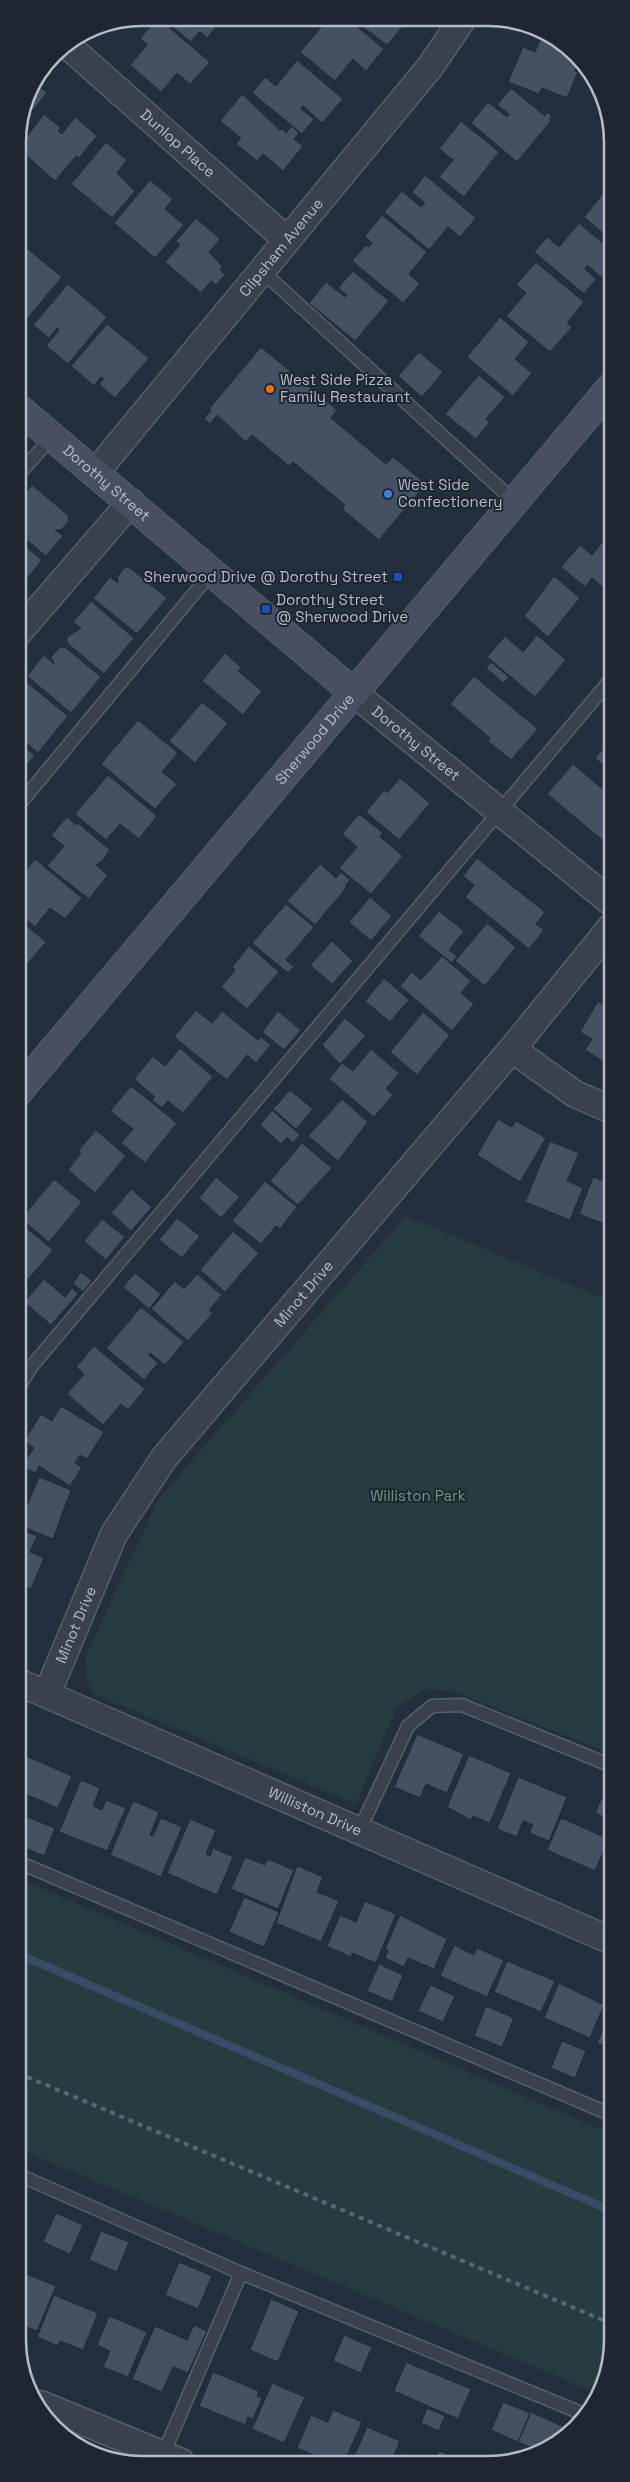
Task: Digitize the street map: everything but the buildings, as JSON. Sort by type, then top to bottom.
[{"type":"street","name":"Clipsham Avenue","points":[[96,472],[263,272],[287,240],[430,67],[458,26]]},
{"type":"street","name":"Dunlop Place","points":[[73,50],[287,240]]},
{"type":"street","name":"Sherwood Drive","points":[[26,1082],[604,396]]},
{"type":"street","name":"Dorothy Street","points":[[26,415],[96,472],[354,693],[604,896]]},
{"type":"street","points":[[26,624],[131,502]]},
{"type":"street","name":"Minot Drive","points":[[47,1694],[114,1534],[164,1458],[512,1049],[604,936]]},
{"type":"street","points":[[512,1049],[575,1094],[604,1107]]},
{"type":"street","name":"Williston Drive","points":[[26,1685],[604,1938]]},
{"type":"street","points":[[49,2408],[159,2456]]},
{"type":"lane","points":[[263,272],[515,502]]},
{"type":"lane","points":[[26,466],[52,437]]},
{"type":"lane","points":[[26,796],[211,572]]},
{"type":"lane","points":[[26,1376],[604,688]]},
{"type":"lane","points":[[359,1832],[408,1726],[432,1706],[462,1705],[604,1763]]},
{"type":"lane","points":[[26,1865],[604,2111]]},
{"type":"lane","points":[[26,2179],[241,2273],[579,2412]]},
{"type":"lane","points":[[170,2456],[241,2273]]},
{"type":"green space","name":"Williston Park","points":[[406,1216],[604,1299],[604,1751],[453,1691],[425,1689],[397,1707],[356,1804],[96,1695],[87,1682],[86,1655],[159,1498]]},
{"type":"green space","points":[[26,1881],[604,2131],[604,2348],[602,2363],[592,2391],[26,2152]]},
{"type":"waterway","points":[[26,1957],[604,2208]]},
{"type":"railway","points":[[26,2076],[604,2321]]},
{"type":"place","name":"West Side Pizza Family Restaurant","points":[[270,389]]},
{"type":"place","name":"West Side Confectionery","points":[[388,494]]},
{"type":"place","name":"Sherwood Drive @ Dorothy Street","points":[[398,577]]},
{"type":"place","name":"Dorothy Street @ Sherwood Drive","points":[[266,609]]}]
